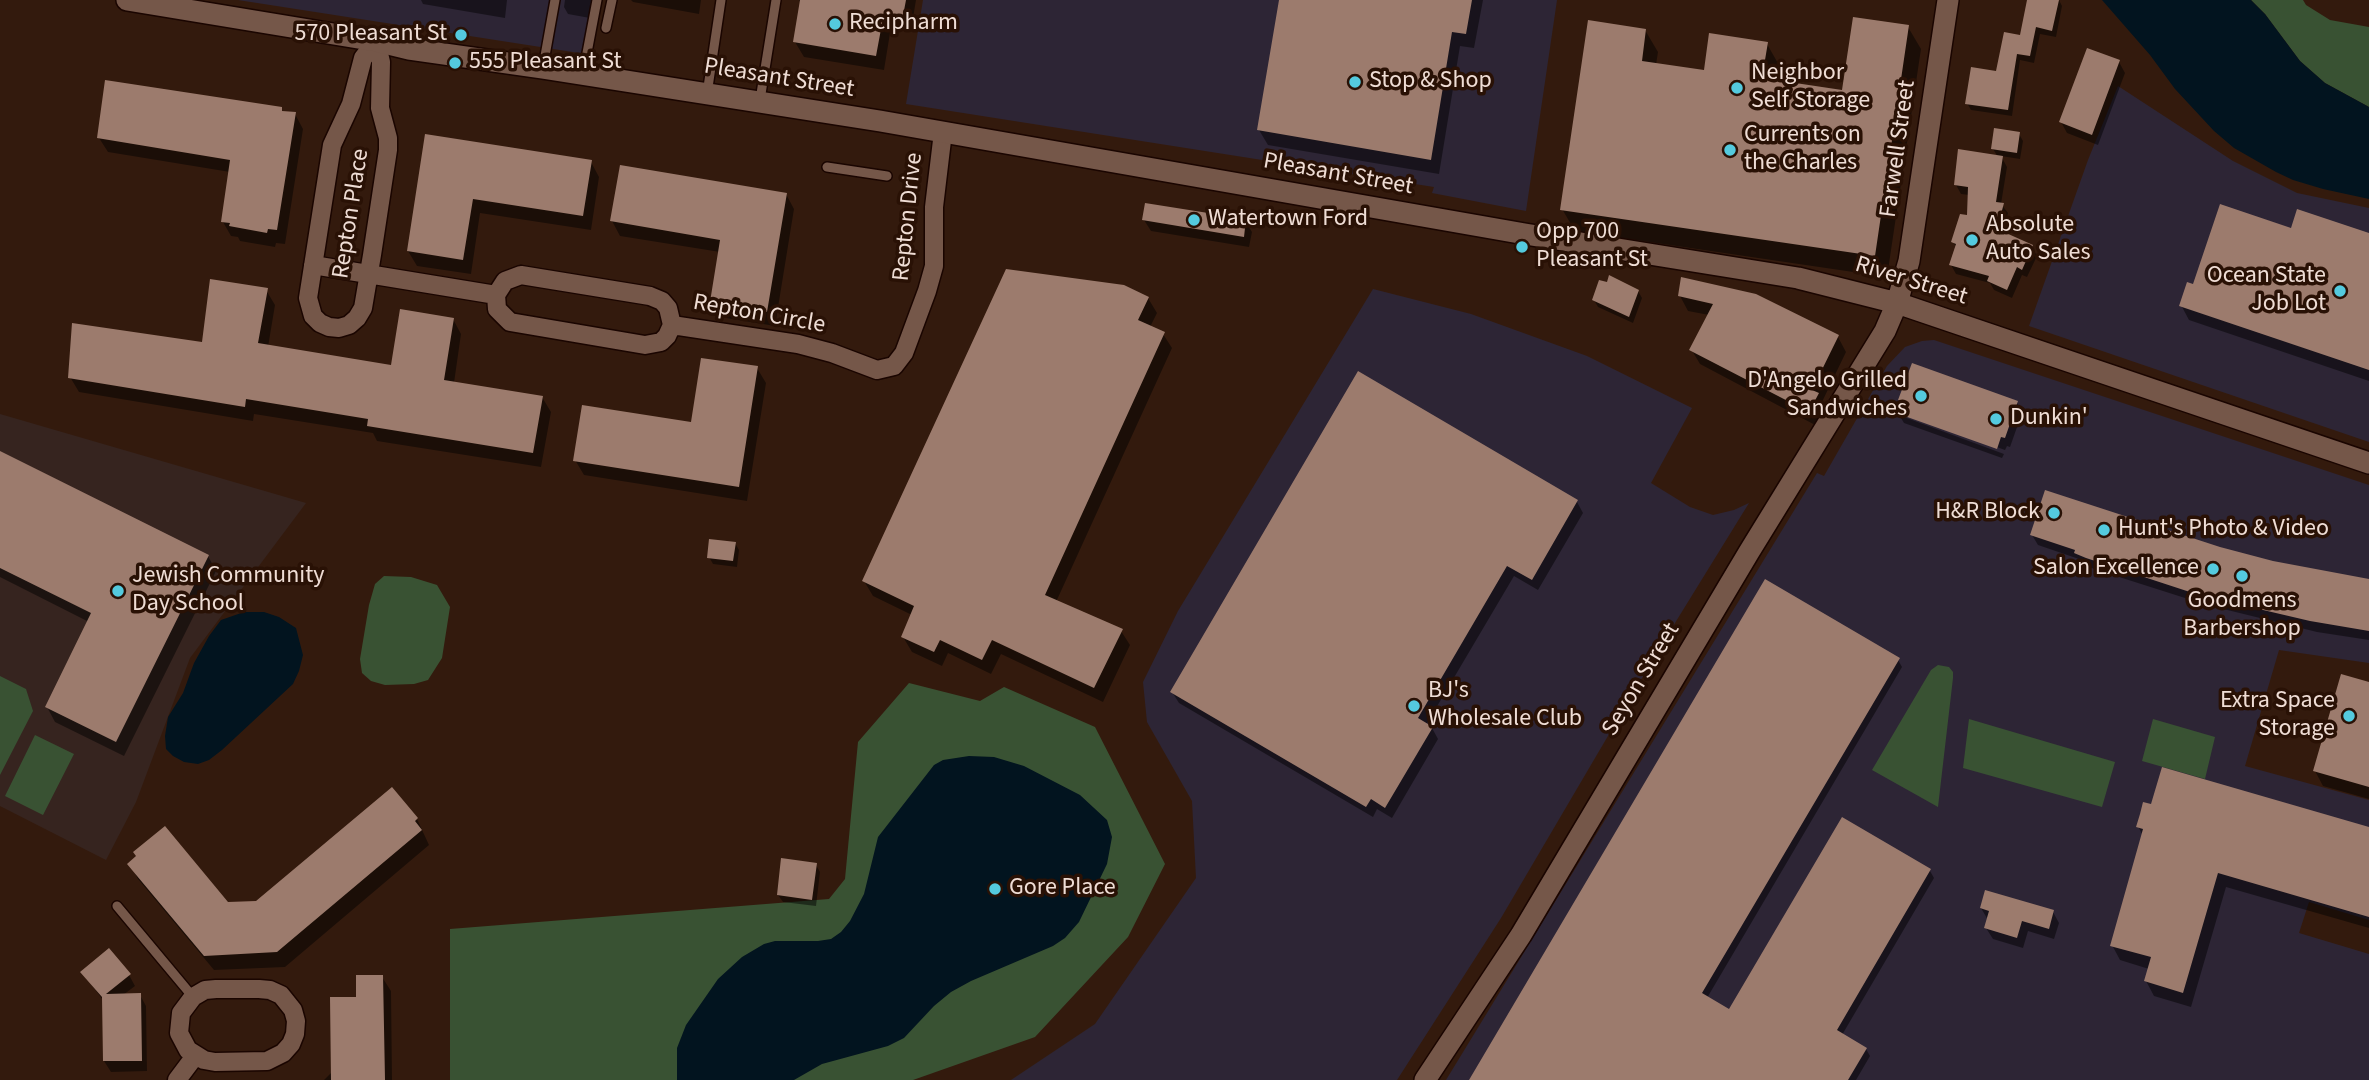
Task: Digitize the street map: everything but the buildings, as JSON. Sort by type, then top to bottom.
[{"type":"street","name":"Pleasant Street","points":[[127,0],[376,41],[409,49],[943,132],[1421,216]]},
{"type":"street","name":"Farwell Street","points":[[1897,303],[1909,261],[1948,0]]},
{"type":"street","name":"Repton Place","points":[[376,41],[381,62],[380,108],[388,138],[388,150],[369,274],[363,308],[358,318],[349,325],[329,327],[320,323],[309,307],[308,298],[332,145],[351,104],[363,58],[376,41]]},
{"type":"street","name":"Repton Drive","points":[[877,370],[894,366],[900,360],[931,278],[934,207],[943,132]]},
{"type":"street","name":"River Street","points":[[1421,216],[1798,278],[1897,303],[2369,463]]},
{"type":"street","points":[[313,265],[496,295]]},
{"type":"street","name":"Repton Circle","points":[[521,275],[650,296],[662,301],[668,308],[672,325],[667,336],[661,341],[645,345],[517,324],[501,315],[497,309],[496,295],[505,281],[521,275]]},
{"type":"street","name":"Seyon Street","points":[[1425,1080],[1521,935],[1749,552],[1885,331],[1897,303]]},
{"type":"street","name":"Repton Circle","points":[[672,325],[798,344],[877,370]]},
{"type":"street","points":[[205,990],[270,990],[288,1002],[296,1021],[295,1034],[283,1053],[267,1061],[215,1062],[195,1056],[182,1041],[179,1023],[185,1006],[205,990]]},
{"type":"street","points":[[177,1080],[195,1056]]},
{"type":"lane","points":[[543,68],[555,0]]},
{"type":"lane","points":[[583,74],[597,0]]},
{"type":"lane","points":[[606,28],[612,0]]},
{"type":"lane","points":[[707,94],[721,0]]},
{"type":"lane","points":[[760,102],[776,0]]},
{"type":"lane","points":[[827,167],[887,176]]},
{"type":"lane","points":[[117,906],[193,997]]},
{"type":"shaded area","points":[[238,0],[601,0],[592,55]]},
{"type":"shaded area","points":[[923,0],[1557,0],[1526,211],[1432,193],[1434,187],[906,104]]},
{"type":"shaded area","points":[[2118,86],[2233,161],[2297,193],[2369,208],[2369,442],[2029,326],[2088,160]]},
{"type":"shaded area","points":[[1373,289],[1471,314],[1587,356],[1692,408],[1651,483],[1690,507],[1713,515],[1749,503],[1662,644],[1501,918],[1397,1080],[1011,1080],[1095,1024],[1196,878],[1192,801],[1147,722],[1143,682],[1178,611]]},
{"type":"shaded area","points":[[1934,340],[2369,485],[2369,663],[2279,650],[2245,766],[2369,800],[2369,920],[2309,902],[2299,933],[2369,954],[2369,1080],[1446,1080],[1817,473],[1824,476],[1887,366],[1905,347]]},
{"type":"shaded area","points":[[0,414],[306,503],[190,658],[136,802],[106,860],[0,806]]},
{"type":"green space","points":[[2251,0],[2303,0],[2306,5],[2330,20],[2369,27],[2369,107],[2325,83],[2300,61],[2265,14]]},
{"type":"green space","points":[[384,576],[411,577],[437,585],[450,607],[442,658],[428,680],[414,684],[385,685],[371,681],[362,673],[360,659],[369,605],[375,584]]},
{"type":"green space","points":[[1938,665],[1949,667],[1953,678],[1938,807],[1872,770],[1931,670]]},
{"type":"green space","points":[[0,676],[26,689],[33,711],[0,775]]},
{"type":"green space","name":"Gore Place","points":[[909,683],[980,701],[1004,687],[1095,727],[1165,864],[1128,937],[1035,1037],[913,1080],[450,1080],[450,929],[829,899],[845,879],[858,742]]},
{"type":"green space","points":[[1969,719],[2115,762],[2102,807],[1963,768]]},
{"type":"green space","points":[[2153,719],[2215,737],[2205,779],[2142,761]]},
{"type":"green space","points":[[35,735],[74,754],[43,815],[5,796]]},
{"type":"water","points":[[2102,0],[2251,0],[2265,14],[2300,61],[2325,83],[2369,107],[2369,199],[2293,180],[2234,148],[2214,131],[2175,89],[2150,55]]},
{"type":"water","points":[[244,612],[264,612],[279,617],[296,628],[303,655],[299,671],[293,684],[222,750],[198,764],[184,762],[166,749],[168,717],[183,693],[194,663],[209,636],[221,620]]},
{"type":"water","points":[[969,756],[994,757],[1024,766],[1080,795],[1107,820],[1112,837],[1107,864],[1079,922],[1065,938],[951,992],[904,1038],[888,1046],[822,1064],[794,1080],[677,1080],[677,1048],[686,1025],[718,979],[742,957],[764,944],[775,941],[831,939],[841,932],[864,894],[878,837],[934,765],[943,760]]},
{"type":"place","name":"Recipharm","points":[[835,24]]},
{"type":"place","name":"570 Pleasant St","points":[[461,35]]},
{"type":"place","name":"555 Pleasant St","points":[[455,63]]},
{"type":"place","name":"Stop & Shop","points":[[1355,82]]},
{"type":"place","name":"Neighbor Self Storage","points":[[1737,88]]},
{"type":"place","name":"Currents on the Charles","points":[[1730,150]]},
{"type":"place","name":"Watertown Ford","points":[[1194,220]]},
{"type":"place","name":"Absolute Auto Sales","points":[[1972,240]]},
{"type":"place","name":"Opp 700 Pleasant St","points":[[1522,247]]},
{"type":"place","name":"Ocean State Job Lot","points":[[2340,291]]},
{"type":"place","name":"D'Angelo Grilled Sandwiches","points":[[1921,396]]},
{"type":"place","name":"Dunkin'","points":[[1996,419]]},
{"type":"place","name":"H&R Block","points":[[2054,513]]},
{"type":"place","name":"Hunt's Photo & Video","points":[[2104,530]]},
{"type":"place","name":"Salon Excellence","points":[[2213,569]]},
{"type":"place","name":"Goodmens Barbershop","points":[[2242,576]]},
{"type":"place","name":"Jewish Community Day School","points":[[118,591]]},
{"type":"place","name":"BJ's Wholesale Club","points":[[1414,706]]},
{"type":"place","name":"Extra Space Storage","points":[[2349,716]]},
{"type":"place","name":"Gore Place","points":[[995,889]]}]
